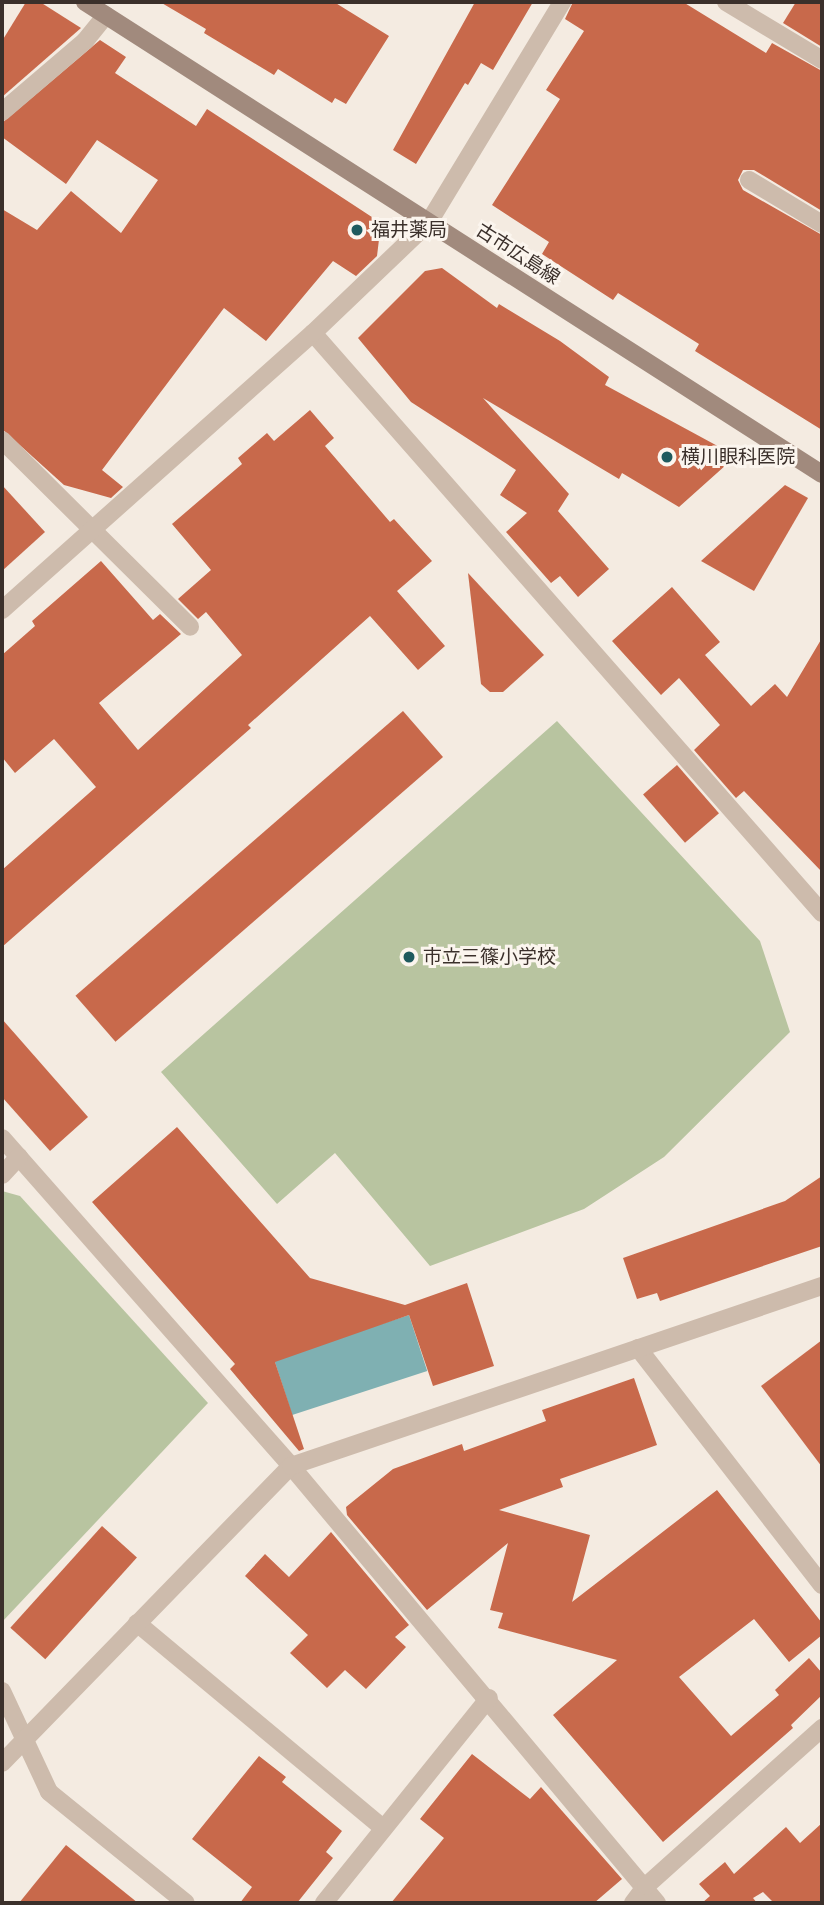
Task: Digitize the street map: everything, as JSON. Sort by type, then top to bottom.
[{"type":"main road","name":"古市広島線","points":[[85,2],[822,474]]},
{"type":"street","points":[[2,610],[313,333],[429,222],[562,2]]},
{"type":"street","points":[[726,2],[822,60]]},
{"type":"street","points":[[2,112],[85,41],[106,15]]},
{"type":"street","points":[[749,180],[822,224]]},
{"type":"street","points":[[313,333],[822,913]]},
{"type":"street","points":[[2,440],[190,627]]},
{"type":"street","points":[[2,1138],[291,1466],[489,1698],[646,1886],[657,1903]]},
{"type":"street","points":[[2,1175],[19,1157]]},
{"type":"street","points":[[2,1763],[291,1466],[822,1286]]},
{"type":"street","points":[[638,1348],[822,1585]]},
{"type":"street","points":[[136,1623],[383,1828]]},
{"type":"street","points":[[2,1690],[49,1792],[186,1903]]},
{"type":"street","points":[[324,1903],[489,1698]]},
{"type":"street","points":[[633,1903],[646,1886],[822,1728]]},
{"type":"green space","points":[[557,721],[760,941],[790,1032],[664,1157],[584,1209],[430,1266],[335,1153],[277,1204],[161,1072]]},
{"type":"green space","points":[[2,1191],[20,1196],[208,1403],[2,1622]]},
{"type":"water","points":[[409,1315],[427,1371],[292,1415],[274,1359]]},
{"type":"building","points":[[26,2],[40,2],[81,28],[2,97],[2,41]]},
{"type":"building","points":[[160,2],[334,2],[389,36],[346,104],[335,98],[332,103],[278,69],[274,75],[204,33],[206,29]]},
{"type":"building","points":[[475,2],[533,2],[493,70],[481,63],[468,85],[465,83],[416,164],[393,150]]},
{"type":"building","points":[[573,2],[683,2],[766,53],[772,43],[822,71],[822,211],[754,170],[743,170],[738,180],[743,190],[822,235],[822,430],[695,351],[699,344],[618,293],[613,300],[542,254],[549,242],[492,205],[560,99],[546,90],[584,31],[565,19]]},
{"type":"building","points":[[796,2],[822,2],[822,47],[783,23]]},
{"type":"building","points":[[100,40],[126,57],[115,73],[196,126],[207,109],[381,223],[377,256],[356,276],[333,261],[266,341],[224,308],[102,470],[123,487],[111,498],[64,485],[2,429],[2,209],[37,230],[71,191],[121,233],[158,180],[97,140],[66,184],[2,137],[2,123]]},
{"type":"building","points":[[442,268],[497,308],[499,304],[560,341],[609,377],[605,385],[736,456],[679,507],[622,473],[619,479],[483,398],[569,494],[558,511],[609,569],[578,597],[560,576],[551,583],[506,532],[527,513],[500,495],[516,470],[411,402],[358,338],[425,271]]},
{"type":"building","points":[[310,410],[334,438],[325,446],[390,522],[394,519],[432,561],[397,591],[445,646],[418,670],[370,616],[248,725],[251,728],[2,947],[2,870],[96,787],[54,739],[15,773],[2,757],[2,655],[35,626],[32,621],[101,561],[153,620],[160,614],[181,634],[99,703],[138,750],[242,655],[206,612],[198,619],[178,599],[211,570],[172,524],[242,464],[238,458],[267,433],[274,441]]},
{"type":"building","points":[[2,485],[45,532],[2,571]]},
{"type":"building","points":[[785,485],[808,498],[754,591],[701,561]]},
{"type":"building","points":[[468,573],[544,655],[503,692],[490,692],[481,684]]},
{"type":"building","points":[[672,587],[720,642],[705,655],[751,706],[775,684],[787,697],[822,638],[822,872],[744,791],[736,798],[694,750],[720,725],[679,678],[661,695],[612,641]]},
{"type":"building","points":[[403,711],[443,757],[115,1042],[75,996]]},
{"type":"building","points":[[677,765],[719,813],[685,843],[643,795]]},
{"type":"building","points":[[2,1019],[88,1117],[50,1151],[2,1097]]},
{"type":"building","points":[[177,1127],[310,1278],[405,1305],[467,1283],[494,1366],[433,1386],[409,1315],[275,1362],[304,1449],[299,1451],[230,1369],[235,1364],[92,1202]]},
{"type":"building","points":[[822,1176],[822,1246],[660,1301],[657,1293],[637,1299],[623,1258],[785,1201]]},
{"type":"building","points":[[822,1340],[822,1467],[761,1386]]},
{"type":"building","points":[[634,1378],[657,1445],[560,1479],[563,1487],[499,1510],[590,1535],[572,1602],[717,1490],[822,1623],[822,1635],[789,1662],[754,1619],[679,1677],[731,1736],[779,1695],[775,1690],[809,1658],[822,1673],[822,1695],[791,1725],[793,1728],[663,1842],[553,1715],[617,1660],[498,1628],[503,1613],[490,1610],[508,1543],[427,1610],[347,1515],[346,1507],[393,1469],[462,1444],[464,1451],[546,1421],[542,1410]]},
{"type":"building","points":[[102,1526],[137,1557],[45,1659],[10,1628]]},
{"type":"building","points":[[331,1532],[409,1625],[395,1637],[406,1647],[366,1689],[345,1670],[327,1688],[290,1653],[308,1635],[245,1576],[265,1554],[289,1577]]},
{"type":"building","points":[[472,1754],[530,1799],[541,1787],[622,1879],[594,1903],[391,1903],[444,1838],[420,1819]]},
{"type":"building","points":[[259,1756],[286,1777],[282,1782],[342,1831],[326,1852],[333,1858],[297,1903],[240,1903],[252,1887],[192,1839]]},
{"type":"building","points":[[822,1823],[822,1903],[774,1903],[763,1892],[753,1898],[757,1903],[702,1903],[710,1896],[699,1884],[725,1862],[734,1874],[786,1827],[800,1843]]},
{"type":"building","points":[[66,1845],[138,1903],[19,1903]]},
{"type":"place","name":"福井薬局","points":[[357,230]]},
{"type":"place","name":"横川眼科医院","points":[[667,457]]},
{"type":"place","name":"市立三篠小学校","points":[[409,957]]}]
